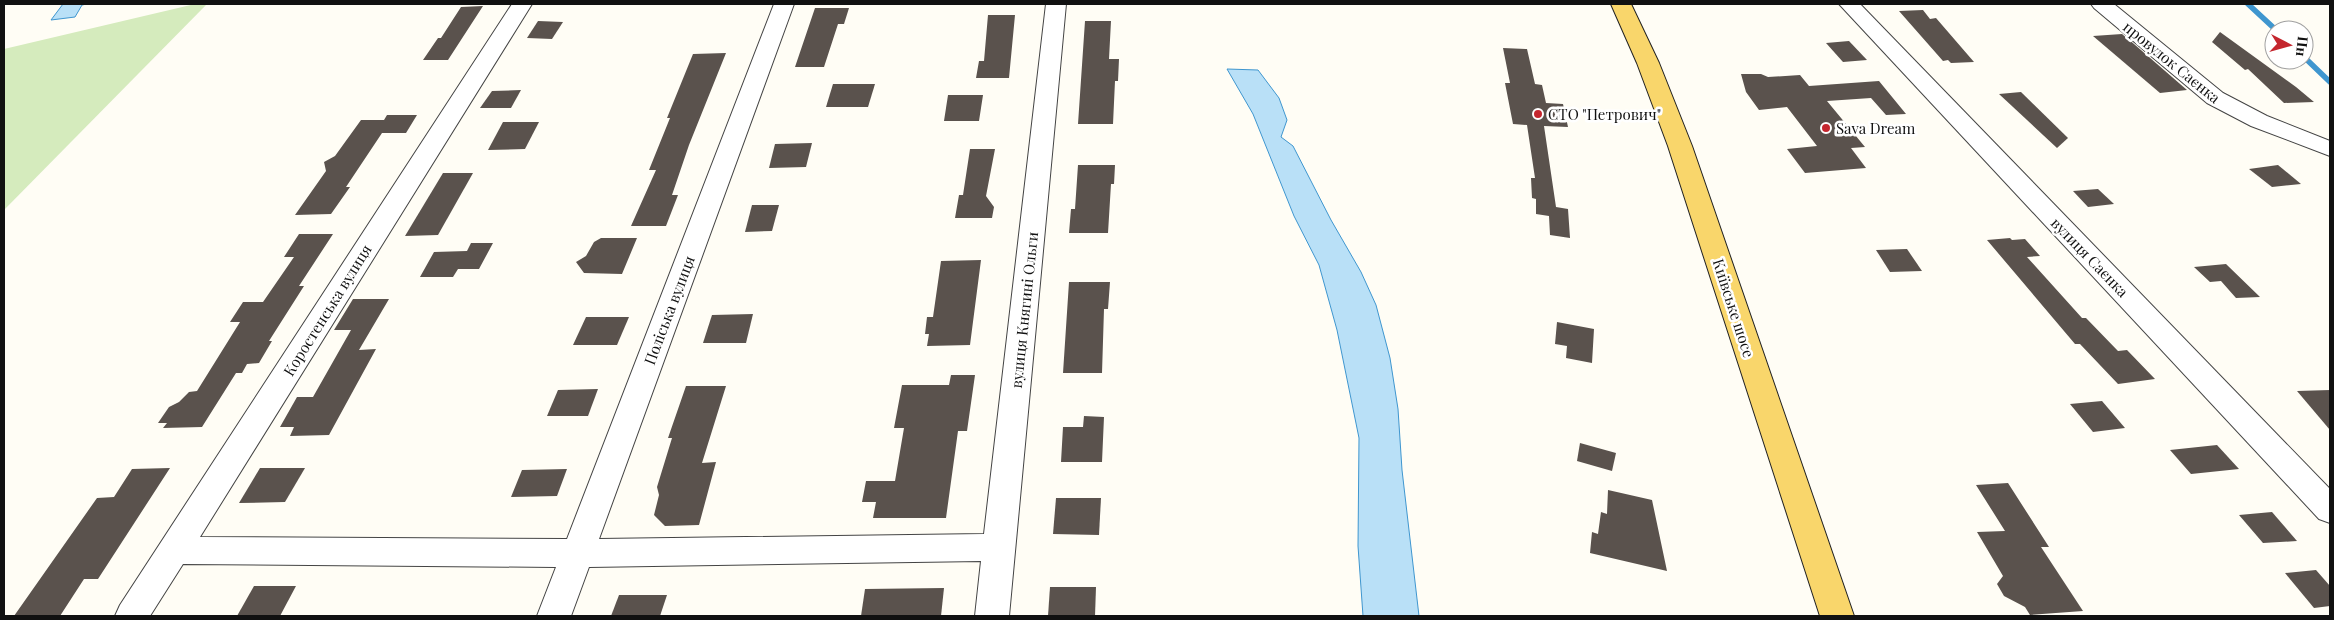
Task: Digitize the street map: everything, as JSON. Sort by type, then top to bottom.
[{"type":"main road","name":"Київське шосе","points":[[1621,4],[1648,63],[1680,146],[1837,616]]},
{"type":"street","name":"Коростенська вулиця","points":[[132,616],[522,4]]},
{"type":"street","name":"Поліська вулиця","points":[[554,616],[784,4]]},
{"type":"street","name":"вулиця Княгині Ольги","points":[[992,616],[1056,4]]},
{"type":"street","name":"вулиця Саєнка","points":[[1849,4],[2330,510]]},
{"type":"street","name":"провулок Саєнка","points":[[2101,4],[2215,98],[2258,121],[2330,149]]},
{"type":"street","points":[[175,550],[578,553],[999,548]]},
{"type":"green space","points":[[195,4],[207,4],[4,210],[4,49]]},
{"type":"water","points":[[63,4],[87,4],[82,5],[75,17],[51,20]]},
{"type":"water","points":[[1227,69],[1258,70],[1279,98],[1287,120],[1281,137],[1293,146],[1331,220],[1361,272],[1376,305],[1390,358],[1398,409],[1402,470],[1419,616],[1363,616],[1358,546],[1359,438],[1337,330],[1319,265],[1294,216],[1253,114]]},
{"type":"building","points":[[483,6],[448,60],[423,60],[438,38],[441,38],[461,7]]},
{"type":"building","points":[[815,8],[849,8],[844,24],[838,24],[824,67],[795,67]]},
{"type":"building","points":[[1923,10],[1930,19],[1936,18],[1974,62],[1951,63],[1948,60],[1943,61],[1899,11]]},
{"type":"building","points":[[988,15],[1015,15],[1009,78],[976,78],[979,61],[984,61]]},
{"type":"building","points":[[538,21],[563,22],[552,39],[527,38]]},
{"type":"building","points":[[1085,21],[1111,21],[1109,59],[1119,59],[1118,81],[1115,81],[1113,124],[1078,124]]},
{"type":"building","points":[[2220,32],[2264,64],[2264,70],[2273,70],[2314,102],[2284,103],[2248,69],[2245,70],[2212,42]]},
{"type":"building","points":[[2122,34],[2187,90],[2160,93],[2093,36]]},
{"type":"building","points":[[1849,41],[1867,60],[1843,62],[1826,43]]},
{"type":"building","points":[[1503,48],[1527,49],[1535,84],[1542,85],[1546,103],[1563,104],[1568,127],[1544,126],[1556,207],[1568,209],[1570,238],[1550,235],[1549,216],[1536,214],[1536,199],[1532,198],[1531,178],[1535,178],[1527,125],[1513,124],[1505,83],[1510,83]]},
{"type":"building","points":[[726,53],[689,145],[672,195],[678,195],[666,226],[631,226],[656,170],[649,170],[670,118],[667,118],[693,54]]},
{"type":"building","name":"Sava Dream","points":[[1741,74],[1761,74],[1768,77],[1800,75],[1809,86],[1879,81],[1906,114],[1886,115],[1871,98],[1827,101],[1865,147],[1851,148],[1866,168],[1805,173],[1787,149],[1817,146],[1787,107],[1759,110],[1746,92]]},
{"type":"building","points":[[833,84],[875,84],[868,107],[826,107]]},
{"type":"building","points":[[521,90],[511,108],[480,108],[492,91]]},
{"type":"building","points":[[2021,92],[2068,138],[2057,148],[1999,94]]},
{"type":"building","points":[[948,95],[983,95],[979,121],[944,121]]},
{"type":"building","points":[[387,115],[417,115],[406,133],[382,133],[346,187],[350,187],[331,214],[295,215],[326,171],[324,162],[335,156],[361,120],[384,120]]},
{"type":"building","points":[[503,122],[539,122],[525,149],[488,150]]},
{"type":"building","points":[[812,143],[806,167],[769,168],[775,144]]},
{"type":"building","points":[[970,149],[995,149],[986,196],[994,207],[992,218],[955,218],[959,195],[963,195]]},
{"type":"building","points":[[1078,165],[1115,165],[1114,184],[1111,184],[1108,233],[1069,233],[1071,209],[1075,209]]},
{"type":"building","points":[[2278,165],[2301,184],[2272,187],[2249,169]]},
{"type":"building","points":[[443,173],[473,173],[438,235],[405,236]]},
{"type":"building","points":[[2098,189],[2114,204],[2088,207],[2073,191]]},
{"type":"building","points":[[752,205],[779,205],[772,231],[745,232]]},
{"type":"building","points":[[299,234],[333,234],[299,286],[304,286],[269,341],[272,341],[259,363],[247,364],[242,373],[236,373],[202,427],[163,428],[167,423],[158,423],[169,407],[179,402],[189,392],[197,391],[240,322],[230,322],[243,302],[263,302],[294,257],[284,257]]},
{"type":"building","points":[[601,238],[637,238],[622,274],[584,273],[576,262],[586,256],[594,242]]},
{"type":"building","points":[[2010,238],[2012,240],[2025,239],[2040,256],[2027,257],[2082,318],[2086,318],[2118,351],[2127,350],[2155,379],[2118,384],[2080,344],[2075,344],[1987,240]]},
{"type":"building","points":[[471,243],[493,243],[479,269],[458,269],[453,277],[420,277],[434,252],[467,251]]},
{"type":"building","points":[[1907,249],[1922,271],[1890,272],[1876,250]]},
{"type":"building","points":[[981,260],[970,345],[927,346],[929,334],[925,334],[927,317],[933,317],[941,261]]},
{"type":"building","points":[[2226,264],[2260,297],[2236,298],[2221,281],[2210,282],[2194,267]]},
{"type":"building","points":[[1069,282],[1110,282],[1108,309],[1104,309],[1102,373],[1063,373]]},
{"type":"building","points":[[353,299],[389,299],[359,350],[376,349],[329,435],[290,436],[294,427],[280,427],[297,397],[313,397],[351,330],[334,330]]},
{"type":"building","points":[[753,314],[746,343],[703,343],[712,315]]},
{"type":"building","points":[[586,317],[629,317],[617,345],[573,345]]},
{"type":"building","points":[[1557,322],[1594,329],[1592,363],[1566,358],[1567,346],[1555,344]]},
{"type":"building","points":[[951,375],[975,375],[967,431],[958,431],[946,518],[873,518],[876,502],[862,502],[866,481],[895,481],[904,428],[894,428],[902,385],[949,385]]},
{"type":"building","points":[[686,386],[726,386],[702,463],[716,462],[699,525],[665,526],[654,515],[659,495],[657,487],[672,438],[668,438]]},
{"type":"building","points":[[598,389],[588,416],[547,416],[558,390]]},
{"type":"building","points":[[2330,390],[2330,430],[2297,391]]},
{"type":"building","points":[[2102,401],[2125,428],[2093,432],[2070,404]]},
{"type":"building","points":[[1084,416],[1104,417],[1102,462],[1061,462],[1063,427],[1083,427]]},
{"type":"building","points":[[1580,443],[1616,453],[1612,471],[1577,461]]},
{"type":"building","points":[[2217,445],[2239,469],[2191,474],[2170,450]]},
{"type":"building","points":[[170,468],[98,579],[84,579],[60,616],[14,616],[97,498],[114,497],[132,469]]},
{"type":"building","points":[[260,468],[305,468],[285,502],[239,503]]},
{"type":"building","points":[[567,469],[557,496],[511,497],[522,470]]},
{"type":"building","points":[[2008,483],[2049,547],[2041,547],[2083,611],[2030,615],[2025,607],[2004,596],[1997,584],[2003,576],[1977,532],[2005,531],[1976,485]]},
{"type":"building","points":[[1608,490],[1652,500],[1667,571],[1590,553],[1592,532],[1598,534],[1601,512],[1607,514]]},
{"type":"building","points":[[1056,498],[1101,498],[1099,535],[1053,534]]},
{"type":"building","points":[[2272,512],[2297,541],[2263,543],[2239,515]]},
{"type":"building","points":[[2316,570],[2330,586],[2330,606],[2314,608],[2285,573]]},
{"type":"building","points":[[254,586],[296,586],[280,616],[237,616]]},
{"type":"building","points":[[1050,587],[1096,587],[1095,616],[1048,616]]},
{"type":"building","points":[[944,588],[941,616],[861,616],[865,589]]},
{"type":"building","points":[[619,595],[667,595],[660,616],[611,616]]},
{"type":"waterway","points":[[2248,4],[2265,20]]},
{"type":"waterway","points":[[2314,67],[2330,82]]},
{"type":"place","name":"СТО \"Петрович\"","points":[[1538,114]]},
{"type":"place","name":"Sava Dream","points":[[1826,128]]}]
